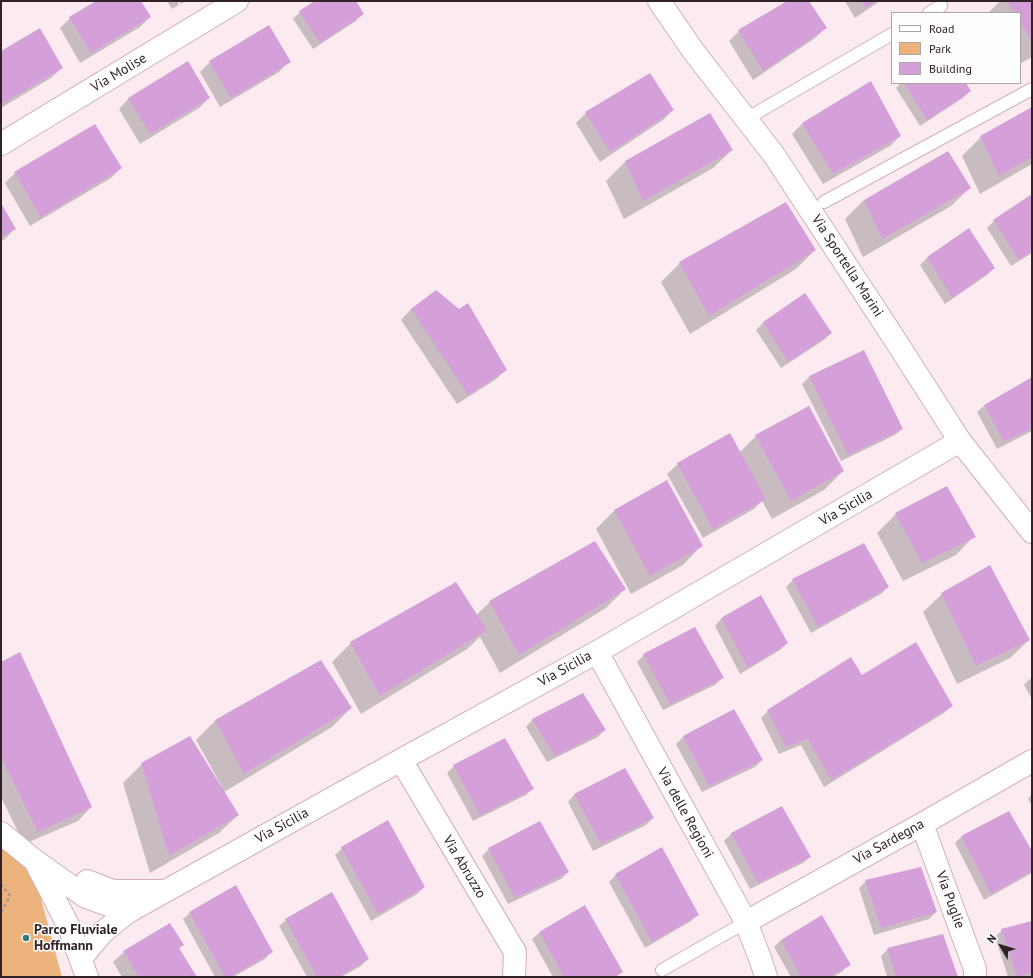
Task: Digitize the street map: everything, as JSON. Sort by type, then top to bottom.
[{"type":"street","name":"Via Molise","points":[[1,144],[237,1]]},
{"type":"street","name":"Via Sportella Marini","points":[[659,1],[694,52],[774,155],[960,441],[1032,532]]},
{"type":"street","name":"Via Sicilia","points":[[1,833],[34,860],[86,897],[128,912],[596,652],[960,441]]},
{"type":"street","name":"Via delle Regioni","points":[[596,652],[746,922],[766,977]]},
{"type":"street","name":"Via Abruzzo","points":[[401,760],[515,952],[514,977]]},
{"type":"street","name":"Via Sardegna","points":[[746,922],[1032,761]]},
{"type":"street","name":"Via Puglie","points":[[922,824],[975,969],[975,977]]},
{"type":"street","name":"Via Sicilia","points":[[34,860],[113,891],[166,891]]},
{"type":"street","points":[[34,860],[69,927],[84,968]]},
{"type":"street","points":[[84,968],[103,932],[128,912]]},
{"type":"lane","points":[[931,12],[941,6]]},
{"type":"lane","points":[[746,119],[891,35]]},
{"type":"lane","points":[[824,202],[1032,89]]},
{"type":"lane","points":[[662,970],[746,922]]},
{"type":"path","points":[[1,884],[10,896],[1,912]]},
{"type":"green space","name":"Parco Fluviale Hoffmann","points":[[1,834],[34,860],[41,899],[62,977],[1,977]]},
{"type":"building","points":[[96,1],[141,1],[151,17],[91,53],[69,17]]},
{"type":"building","points":[[315,1],[356,1],[364,14],[320,43],[299,11]]},
{"type":"building","points":[[787,1],[809,1],[827,28],[763,71],[738,30]]},
{"type":"building","points":[[861,1],[876,1],[866,8]]},
{"type":"building","points":[[1007,1],[1032,1],[1032,42],[1021,24],[1021,12],[1013,12]]},
{"type":"building","points":[[269,25],[291,62],[231,98],[209,61]]},
{"type":"building","points":[[40,28],[63,68],[1,104],[1,51]]},
{"type":"building","points":[[188,61],[210,98],[150,134],[128,98]]},
{"type":"building","points":[[650,73],[674,110],[610,152],[585,112]]},
{"type":"building","points":[[871,81],[901,136],[833,174],[802,123]]},
{"type":"building","points":[[905,84],[967,84],[971,91],[927,120]]},
{"type":"building","points":[[1032,107],[1032,157],[999,176],[980,136]]},
{"type":"building","points":[[710,113],[733,150],[643,201],[625,161]]},
{"type":"building","points":[[95,124],[122,168],[41,217],[14,172]]},
{"type":"building","points":[[948,151],[971,188],[882,239],[864,200]]},
{"type":"building","points":[[1032,194],[1032,251],[1019,260],[993,220]]},
{"type":"building","points":[[786,202],[816,250],[709,316],[679,262]]},
{"type":"building","points":[[1,203],[16,229],[1,237]]},
{"type":"building","points":[[969,228],[995,268],[952,298],[927,257]]},
{"type":"building","points":[[436,290],[459,309],[468,303],[507,370],[468,395],[411,309]]},
{"type":"building","points":[[805,293],[832,333],[788,362],[763,322]]},
{"type":"building","points":[[864,350],[903,429],[848,455],[809,376]]},
{"type":"building","points":[[1032,377],[1032,428],[1004,442],[984,405]]},
{"type":"building","points":[[809,406],[844,471],[791,501],[755,435]]},
{"type":"building","points":[[730,433],[766,499],[713,529],[677,463]]},
{"type":"building","points":[[667,480],[703,546],[650,576],[614,510]]},
{"type":"building","points":[[947,486],[976,537],[922,563],[895,513]]},
{"type":"building","points":[[595,541],[626,589],[519,655],[489,601]]},
{"type":"building","points":[[864,543],[889,587],[818,627],[792,579]]},
{"type":"building","points":[[990,565],[1030,640],[976,666],[941,593]]},
{"type":"building","points":[[456,582],[487,630],[380,696],[350,642]]},
{"type":"building","points":[[761,595],[788,643],[748,668],[721,618]]},
{"type":"building","points":[[695,627],[724,678],[670,704],[643,654]]},
{"type":"building","points":[[916,642],[953,706],[831,780],[808,739],[786,747],[767,710],[851,657],[862,675]]},
{"type":"building","points":[[20,652],[92,807],[38,832],[1,757],[1,662]]},
{"type":"building","points":[[321,660],[352,708],[244,774],[215,720]]},
{"type":"building","points":[[583,693],[606,730],[555,756],[532,719]]},
{"type":"building","points":[[734,709],[763,760],[709,786],[683,736]]},
{"type":"building","points":[[190,736],[239,815],[169,856],[141,763]]},
{"type":"building","points":[[505,738],[534,789],[480,815],[453,765]]},
{"type":"building","points":[[625,768],[654,818],[601,844],[574,794]]},
{"type":"building","points":[[782,806],[811,857],[758,883],[731,833]]},
{"type":"building","points":[[1009,811],[1032,851],[1032,871],[991,894],[961,836]]},
{"type":"building","points":[[388,820],[425,887],[378,914],[341,847]]},
{"type":"building","points":[[540,821],[569,872],[515,898],[488,848]]},
{"type":"building","points":[[662,847],[699,915],[652,942],[615,874]]},
{"type":"building","points":[[921,867],[937,912],[881,928],[865,880]]},
{"type":"building","points":[[236,885],[273,952],[230,977],[225,977],[189,912]]},
{"type":"building","points":[[332,892],[369,959],[338,977],[317,977],[285,919]]},
{"type":"building","points":[[585,905],[623,972],[614,977],[564,977],[539,932]]},
{"type":"building","points":[[822,915],[851,965],[829,977],[801,977],[781,940]]},
{"type":"building","points":[[1032,921],[1032,972],[1017,977],[1001,929]]},
{"type":"building","points":[[170,923],[184,945],[179,948],[197,977],[139,977],[123,951]]},
{"type":"building","points":[[943,934],[958,977],[896,977],[887,948]]},
{"type":"place","name":"Parco Fluviale Hoffmann","points":[[26,938]]}]
